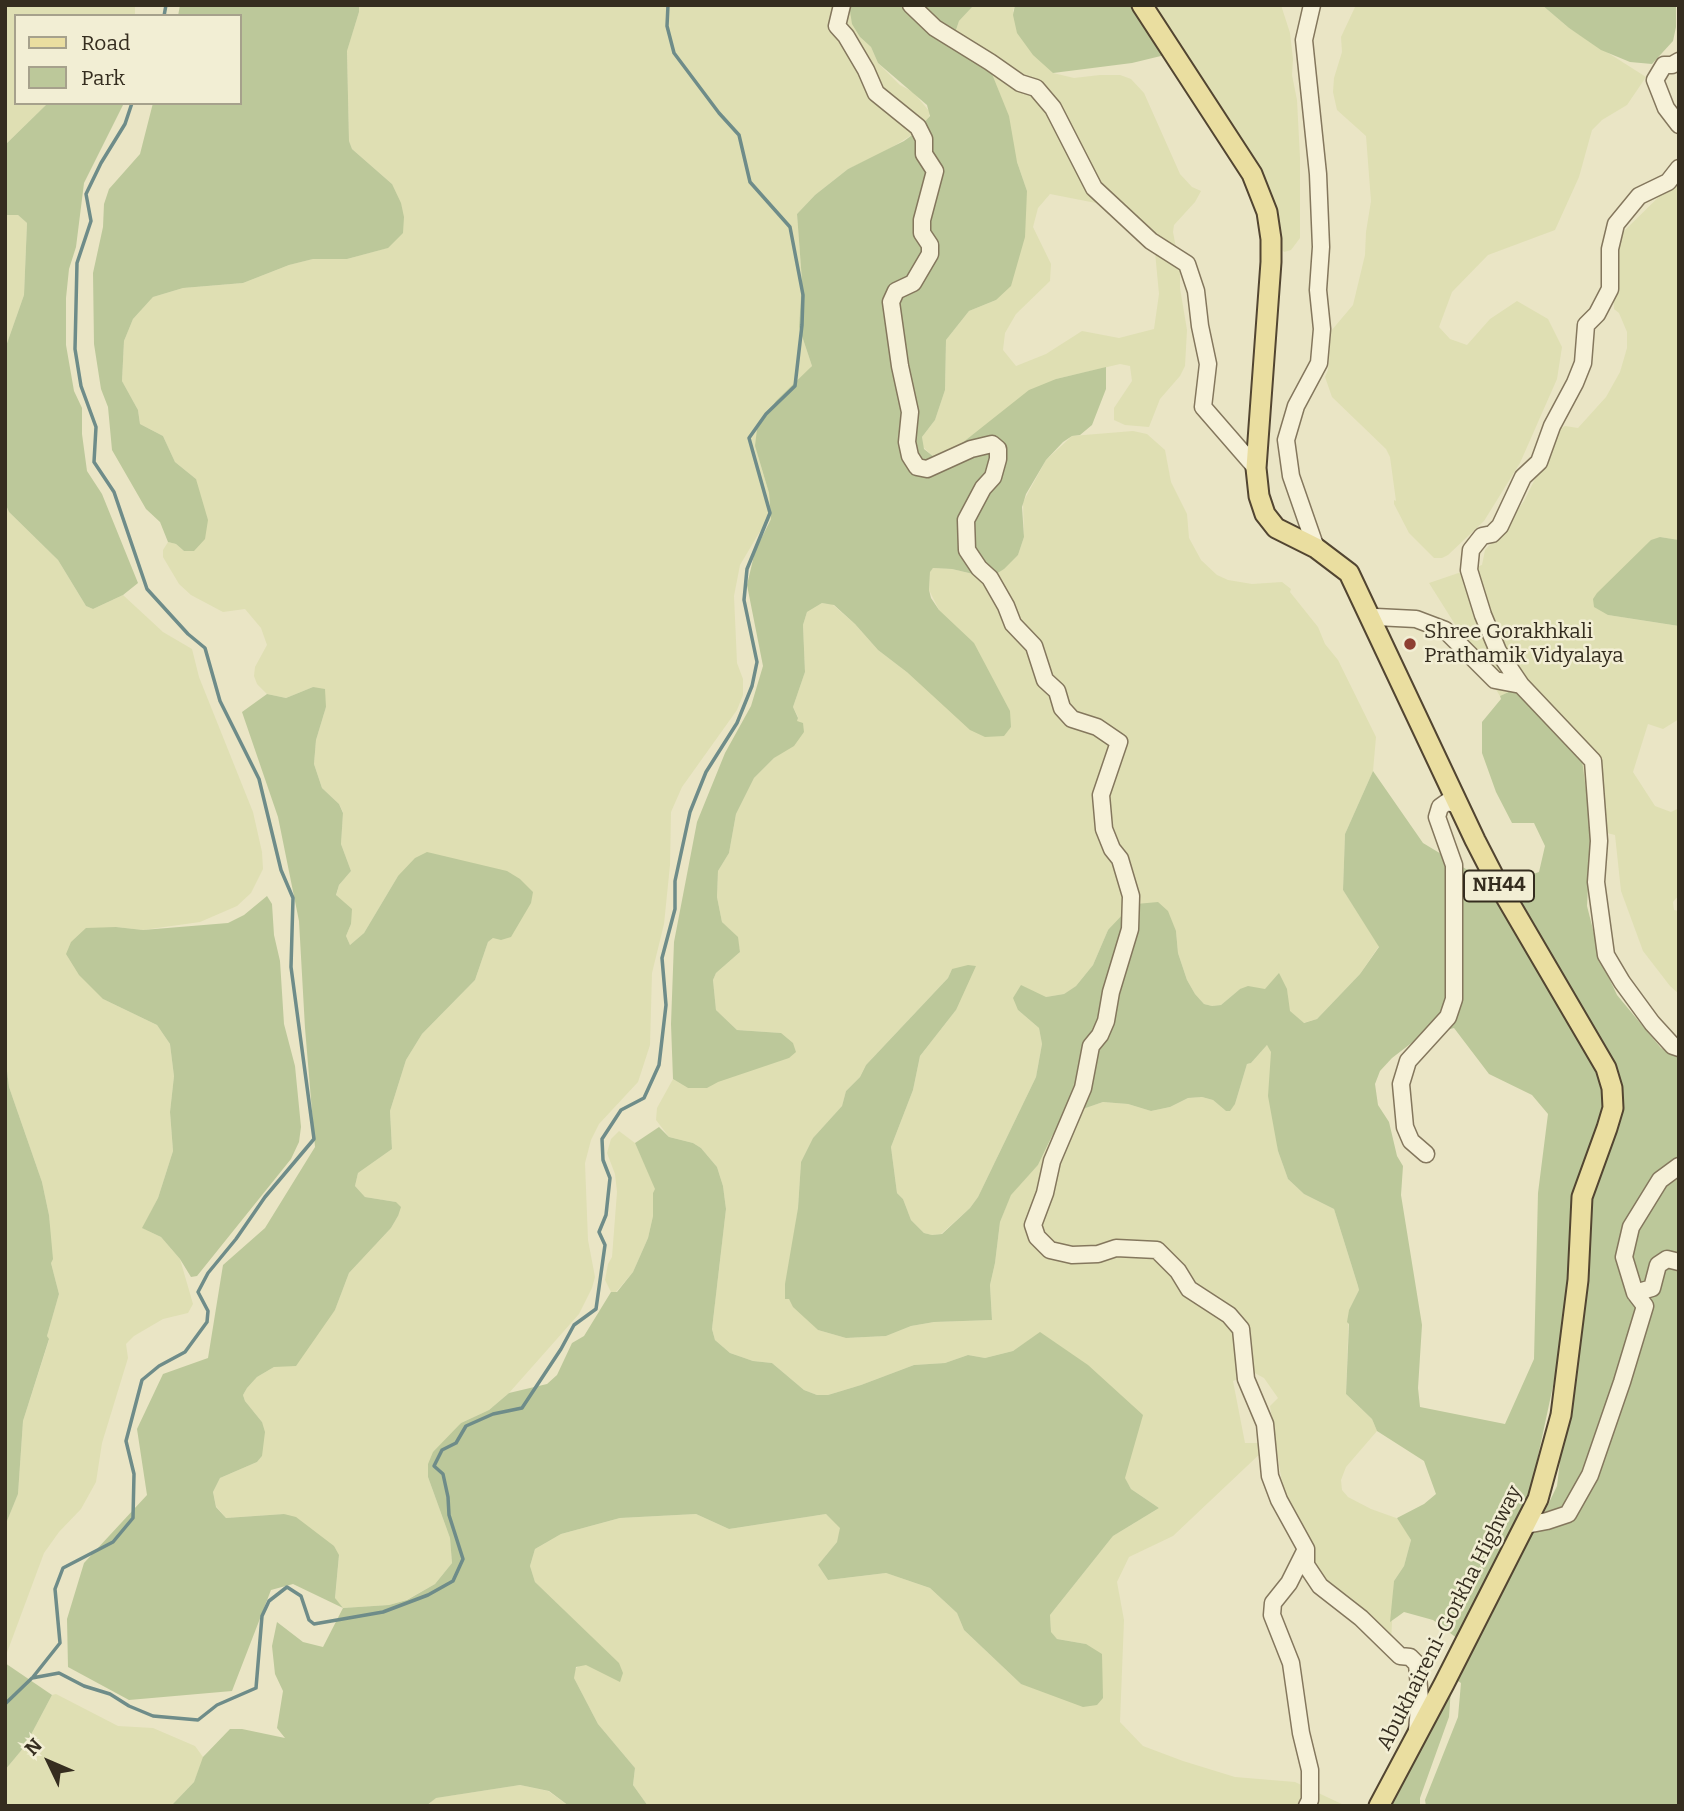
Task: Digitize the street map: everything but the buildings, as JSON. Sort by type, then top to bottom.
[{"type":"main road","name":"Abukhaireni-Gorkha Highway","points":[[1142,5],[1252,174],[1267,212],[1271,262],[1256,468],[1259,496],[1265,514],[1276,528],[1316,548],[1349,573],[1493,875],[1606,1068],[1612,1088],[1613,1108],[1582,1197],[1578,1280],[1561,1415],[1542,1487],[1526,1525],[1379,1806]]},
{"type":"street","points":[[842,5],[837,26],[866,70],[876,93],[918,127],[925,139],[924,154],[935,171],[922,220],[922,233],[930,245],[930,254],[913,283],[896,291],[891,302],[910,412],[907,442],[910,456],[917,467],[927,469],[971,449],[992,444],[998,449],[993,477],[966,520],[967,550],[979,568],[990,578],[1013,625],[1034,646],[1045,680],[1057,691],[1062,708],[1072,719],[1097,727],[1119,741],[1101,796],[1104,829],[1112,849],[1120,859],[1131,897],[1130,929],[1111,992],[1106,1021],[1091,1046],[1083,1088],[1052,1161],[1050,1179],[1032,1225],[1037,1237],[1050,1250],[1072,1255],[1098,1254],[1116,1248],[1157,1250],[1178,1271],[1189,1289],[1229,1315],[1241,1329],[1246,1379],[1265,1424],[1270,1476],[1279,1500],[1306,1549],[1306,1565],[1320,1586],[1361,1618],[1400,1656],[1410,1657],[1417,1664],[1420,1699],[1416,1737]]},
{"type":"street","points":[[911,5],[935,29],[1020,83],[1036,88],[1053,108],[1094,188],[1151,241],[1187,264],[1196,290],[1208,363],[1203,407],[1256,468]]},
{"type":"street","points":[[1312,5],[1304,40],[1318,174],[1321,247],[1318,290],[1322,329],[1319,363],[1296,406],[1286,440],[1291,476],[1316,548]]},
{"type":"street","points":[[1679,61],[1664,65],[1655,80],[1666,108],[1679,125]]},
{"type":"street","points":[[1679,169],[1668,182],[1639,196],[1616,224],[1610,249],[1610,289],[1597,314],[1586,325],[1583,363],[1575,383],[1552,426],[1539,462],[1523,477],[1500,526],[1492,534],[1482,536],[1471,550],[1469,570],[1498,651],[1521,685],[1593,761],[1599,841],[1596,883],[1606,955],[1622,982],[1653,1023],[1673,1046],[1679,1048]]},
{"type":"street","points":[[1373,621],[1376,617],[1416,619],[1445,629],[1494,680],[1521,685]]},
{"type":"street","points":[[1426,1154],[1411,1142],[1405,1127],[1401,1084],[1408,1061],[1448,1017],[1454,999],[1454,864],[1437,817],[1440,807],[1447,802],[1459,805]]},
{"type":"street","points":[[1526,1525],[1568,1514],[1590,1475],[1645,1306],[1635,1293],[1624,1257],[1631,1227],[1660,1180],[1679,1166]]},
{"type":"street","points":[[1635,1293],[1652,1288],[1658,1265],[1667,1259],[1679,1262]]},
{"type":"street","points":[[1306,1549],[1290,1583],[1273,1603],[1272,1615],[1291,1663],[1301,1733],[1310,1770],[1310,1800],[1307,1806]]},
{"type":"green space","points":[[5,5],[135,5],[135,14],[14,14],[14,105],[46,105],[5,145]]},
{"type":"green space","points":[[180,5],[359,5],[347,51],[349,141],[352,149],[392,184],[404,217],[403,233],[388,248],[347,259],[313,259],[289,265],[243,283],[183,288],[153,297],[133,319],[124,341],[122,381],[138,410],[140,424],[163,436],[175,462],[196,479],[208,520],[205,539],[194,551],[184,551],[176,544],[168,542],[160,522],[146,509],[112,450],[108,407],[101,389],[94,344],[93,273],[103,227],[104,204],[109,189],[140,154],[152,105],[242,105],[242,14],[178,14]]},
{"type":"green space","points":[[359,5],[849,5],[860,37],[871,47],[878,63],[900,85],[913,92],[930,112],[928,120],[915,133],[881,154],[848,169],[815,195],[797,214],[802,281],[799,327],[812,366],[755,446],[769,493],[771,519],[759,533],[740,565],[734,596],[737,663],[743,679],[743,695],[737,710],[682,787],[671,812],[670,865],[664,924],[652,973],[650,1045],[638,1082],[599,1124],[591,1140],[585,1163],[588,1240],[595,1277],[592,1288],[579,1314],[509,1393],[489,1410],[461,1423],[428,1477],[450,1538],[452,1563],[435,1584],[406,1600],[389,1605],[343,1608],[335,1599],[339,1556],[284,1514],[226,1518],[216,1506],[213,1492],[220,1478],[257,1462],[262,1456],[262,1422],[245,1401],[243,1395],[247,1388],[257,1377],[274,1367],[335,1310],[349,1273],[391,1228],[398,1216],[396,1202],[365,1197],[355,1186],[358,1173],[392,1149],[390,1111],[406,1060],[422,1034],[475,980],[488,942],[493,938],[398,876],[364,933],[350,945],[346,936],[351,924],[336,896],[339,885],[351,871],[341,844],[343,812],[339,804],[322,788],[314,764],[316,740],[326,707],[313,687],[286,698],[267,694],[257,684],[254,676],[255,667],[267,645],[261,628],[245,609],[223,612],[191,595],[179,584],[163,557],[163,550],[168,542],[176,544],[184,551],[196,479],[175,462],[163,436],[140,424],[138,410],[122,381],[124,341],[133,319],[153,297],[183,288],[243,283],[289,265],[313,259],[347,259],[387,248],[392,184],[352,149],[349,141],[347,50]]},
{"type":"green space","points":[[849,5],[974,5],[959,21],[956,30],[958,40],[992,74],[1009,116],[1017,162],[1027,191],[1025,237],[1011,286],[996,300],[969,311],[946,340],[945,390],[935,420],[922,437],[924,449],[934,457],[947,455],[1029,390],[1056,379],[1106,367],[1106,389],[1092,425],[1080,435],[1072,436],[1063,442],[1046,460],[1026,494],[1022,507],[1024,537],[1018,555],[990,578],[952,569],[933,568],[930,572],[931,598],[939,610],[974,643],[1010,711],[1011,727],[1004,736],[985,737],[970,730],[908,673],[878,650],[834,605],[822,603],[807,612],[803,625],[805,672],[793,707],[797,721],[803,723],[804,732],[794,746],[774,758],[754,778],[736,814],[729,853],[718,871],[717,897],[722,922],[738,937],[740,952],[716,973],[713,980],[716,1010],[737,1030],[781,1033],[793,1043],[796,1052],[789,1058],[707,1088],[688,1088],[673,1079],[671,1024],[674,942],[697,822],[725,753],[751,706],[763,666],[747,585],[755,551],[771,519],[769,493],[755,446],[757,429],[776,401],[812,366],[799,327],[802,281],[797,214],[815,195],[848,169],[904,141],[930,116],[927,105],[878,63],[871,47],[860,37],[852,24]]},
{"type":"green space","points":[[974,5],[1015,5],[1013,11],[1053,73],[1074,78],[1120,75],[1131,79],[1144,93],[1180,174],[1192,187],[1201,191],[1195,202],[1174,225],[1173,232],[1187,330],[1185,366],[1160,399],[1149,427],[1125,425],[1114,420],[1114,408],[1132,381],[1130,366],[1120,364],[1056,379],[947,455],[934,457],[923,447],[922,437],[935,420],[945,390],[946,340],[969,311],[996,300],[1027,191],[1017,162],[958,39],[956,30],[959,21]],"holes":[[[1050,194],[1101,204],[1155,252],[1159,294],[1154,329],[1119,338],[1082,331],[1046,354],[1016,366],[1003,350],[1005,333],[1016,314],[1050,281],[1051,264],[1033,227],[1038,208]]]},
{"type":"green space","points":[[1015,5],[1134,5],[1165,55],[1132,63],[1053,73],[1033,55],[1017,33],[1013,15]]},
{"type":"green space","points":[[1150,5],[1281,5],[1290,33],[1300,158],[1300,238],[1291,250],[1284,252],[1279,246],[1276,213]]},
{"type":"green space","points":[[1356,5],[1542,5],[1569,28],[1646,77],[1627,105],[1602,120],[1592,130],[1579,177],[1555,230],[1488,255],[1452,292],[1439,327],[1450,339],[1467,345],[1490,319],[1517,301],[1548,319],[1562,347],[1557,379],[1520,463],[1484,521],[1442,558],[1434,558],[1409,533],[1394,504],[1394,500],[1396,501],[1390,457],[1386,449],[1332,397],[1325,377],[1331,331],[1353,305],[1365,255],[1371,201],[1366,136],[1337,110],[1333,92],[1342,52],[1341,37]]},
{"type":"green space","points":[[1542,5],[1676,5],[1673,41],[1652,64],[1630,62],[1601,50]]},
{"type":"green space","points":[[46,105],[123,105],[84,183],[66,298],[66,345],[74,391],[82,408],[87,471],[102,494],[138,583],[123,595],[93,609],[86,606],[58,560],[9,512],[5,503],[5,349],[24,295],[27,223],[18,215],[5,215],[5,145]]},
{"type":"green space","points":[[1679,177],[1679,540],[1660,537],[1608,615],[1679,626],[1679,719],[1663,729],[1648,724],[1633,772],[1655,806],[1671,812],[1679,808],[1679,895],[1673,902],[1674,910],[1679,911],[1679,994],[1643,951],[1621,891],[1615,835],[1591,829],[1517,688],[1500,696],[1429,583],[1482,565],[1485,550],[1524,501],[1560,429],[1565,426],[1578,428],[1606,397],[1620,372],[1627,348],[1627,332],[1619,313],[1614,309],[1616,246],[1622,233]]},
{"type":"green space","points":[[5,215],[18,215],[27,223],[24,295],[5,349]]},
{"type":"green space","points":[[1133,431],[1147,434],[1165,450],[1171,482],[1187,514],[1189,538],[1201,560],[1217,575],[1228,580],[1252,584],[1282,582],[1291,589],[1290,592],[1318,627],[1325,644],[1338,660],[1376,737],[1373,771],[1345,834],[1343,890],[1379,946],[1360,974],[1317,1019],[1303,1023],[1289,1011],[1287,989],[1240,989],[1221,1005],[1204,1004],[1187,980],[1178,953],[1176,931],[1108,930],[1093,965],[1076,986],[1064,994],[1046,997],[1018,1010],[1039,1028],[1042,1044],[1036,1077],[978,1197],[970,1208],[941,1234],[932,1235],[924,1233],[911,1220],[903,1199],[897,1193],[891,1147],[913,1090],[920,1056],[956,1010],[952,969],[948,978],[866,1065],[860,1077],[846,1091],[842,1106],[813,1138],[801,1162],[786,1299],[818,1330],[846,1338],[886,1336],[911,1326],[934,1322],[992,1320],[990,1285],[1000,1222],[1011,1194],[1038,1165],[1052,1137],[1067,1124],[1029,1224],[1046,1254],[1153,1251],[1238,1330],[1243,1377],[1233,1381],[1245,1443],[1260,1443],[1264,1450],[1173,1536],[1129,1557],[1117,1582],[1124,1620],[1120,1722],[1143,1746],[1183,1761],[1235,1777],[1295,1782],[1346,1806],[648,1806],[633,1785],[635,1768],[598,1724],[574,1678],[574,1670],[580,1665],[619,1664],[535,1582],[530,1566],[535,1549],[561,1534],[620,1518],[696,1514],[729,1529],[826,1514],[841,1528],[837,1542],[818,1565],[828,1580],[886,1573],[930,1588],[957,1613],[964,1630],[1021,1684],[1086,1644],[1057,1639],[1051,1633],[1050,1615],[1113,1536],[1159,1508],[1131,1489],[1040,1333],[1013,1351],[985,1358],[968,1355],[945,1363],[914,1365],[828,1395],[817,1395],[804,1390],[772,1363],[753,1361],[730,1353],[715,1340],[712,1329],[726,1209],[717,1167],[701,1148],[693,1143],[669,1137],[656,1120],[657,1108],[673,1079],[688,1088],[707,1088],[781,1033],[737,1030],[716,1010],[713,980],[716,973],[740,952],[737,937],[722,922],[717,897],[718,871],[729,853],[736,814],[754,778],[789,747],[798,717],[793,707],[805,672],[803,625],[807,612],[822,603],[832,604],[855,624],[878,650],[908,673],[939,610],[929,590],[930,571],[933,568],[952,569],[990,578],[997,574],[1018,555],[1024,537],[1023,502],[1046,460],[1072,436]]},
{"type":"green space","points":[[5,503],[9,512],[58,560],[86,606],[93,609],[123,595],[163,632],[192,649],[199,677],[253,812],[263,869],[251,893],[237,906],[200,922],[143,930],[116,927],[103,999],[157,1025],[170,1044],[174,1076],[170,1112],[173,1151],[158,1198],[143,1228],[161,1237],[180,1259],[193,1304],[188,1313],[163,1319],[134,1336],[126,1344],[128,1358],[102,1443],[96,1482],[81,1509],[44,1553],[5,1658],[5,1526],[18,1494],[23,1421],[49,1340],[47,1336],[59,1294],[51,1263],[49,1215],[42,1182],[9,1087],[5,1054]]},
{"type":"green space","points":[[1660,537],[1679,540],[1679,626],[1608,615],[1594,607],[1593,599],[1597,593],[1651,540]]},
{"type":"green space","points":[[313,687],[325,689],[326,707],[316,740],[314,764],[322,788],[339,804],[343,813],[341,844],[351,871],[339,885],[336,895],[352,909],[351,924],[346,936],[350,945],[364,933],[398,876],[415,858],[427,852],[507,871],[533,892],[531,903],[511,937],[501,940],[493,938],[488,942],[475,980],[422,1034],[406,1060],[390,1111],[392,1149],[358,1173],[355,1186],[365,1197],[396,1202],[401,1207],[398,1216],[391,1228],[349,1273],[335,1310],[296,1366],[274,1367],[257,1377],[247,1388],[243,1395],[245,1401],[262,1422],[265,1432],[262,1456],[257,1462],[220,1478],[213,1492],[216,1507],[226,1518],[284,1514],[296,1517],[334,1546],[339,1555],[335,1598],[343,1608],[293,1584],[271,1590],[232,1691],[129,1700],[68,1667],[67,1619],[84,1563],[147,1495],[137,1429],[163,1374],[208,1358],[223,1265],[265,1228],[315,1147],[299,921],[278,817],[242,712],[267,694],[286,698]]},
{"type":"green space","points":[[1517,688],[1582,760],[1591,829],[1587,906],[1601,961],[1617,995],[1661,1048],[1679,1056],[1679,1806],[1426,1806],[1425,1800],[1458,1717],[1461,1683],[1452,1677],[1518,1547],[1544,1513],[1557,1486],[1564,1427],[1571,1256],[1559,1358],[1529,1498],[1458,1639],[1433,1620],[1404,1612],[1390,1622],[1394,1581],[1404,1566],[1411,1540],[1397,1518],[1424,1504],[1436,1494],[1424,1461],[1377,1431],[1372,1419],[1346,1394],[1347,1322],[1349,1310],[1359,1290],[1334,1209],[1304,1194],[1288,1179],[1278,1151],[1268,1096],[1271,1052],[1267,1045],[1247,1064],[1235,1104],[1230,1111],[1226,1111],[1213,1100],[1202,1097],[1188,1098],[1170,1107],[1151,1111],[1128,1104],[1103,1102],[1077,1111],[1052,1136],[1038,1165],[1011,1195],[1000,1222],[990,1285],[992,1320],[934,1322],[911,1326],[886,1336],[846,1338],[818,1330],[793,1307],[789,1299],[785,1299],[785,1284],[798,1208],[801,1162],[813,1138],[842,1106],[846,1091],[860,1077],[866,1065],[948,978],[952,969],[976,966],[956,1010],[920,1056],[913,1090],[891,1147],[897,1193],[903,1199],[911,1220],[924,1233],[932,1235],[942,1234],[978,1197],[1036,1077],[1042,1044],[1039,1028],[1018,1010],[1013,998],[1021,985],[1046,997],[1064,994],[1076,986],[1093,965],[1108,930],[1136,904],[1158,902],[1168,911],[1176,931],[1178,953],[1187,980],[1204,1004],[1221,1005],[1240,989],[1248,986],[1265,989],[1279,973],[1287,989],[1290,1011],[1304,1023],[1317,1019],[1360,974],[1379,947],[1343,890],[1345,834],[1373,771],[1423,843],[1466,869],[1498,877],[1516,880],[1539,872],[1545,846],[1534,823],[1512,823],[1496,792],[1482,753],[1482,722],[1501,699],[1500,696]],"holes":[[[1454,1028],[1489,1074],[1532,1095],[1548,1114],[1538,1193],[1534,1359],[1505,1424],[1420,1407],[1418,1388],[1422,1325],[1401,1195],[1403,1166],[1397,1156],[1389,1122],[1378,1105],[1375,1084],[1380,1071],[1392,1058],[1418,1038]]]},
{"type":"green space","points":[[267,896],[272,904],[274,935],[280,961],[284,1024],[295,1066],[301,1127],[299,1142],[291,1159],[197,1276],[191,1277],[161,1237],[142,1228],[158,1198],[173,1151],[170,1112],[174,1076],[170,1044],[157,1025],[103,999],[79,975],[66,954],[71,942],[86,928],[143,930],[228,923],[244,915]]},
{"type":"green space","points":[[1267,1045],[1271,1052],[1278,1151],[1288,1179],[1304,1194],[1334,1209],[1359,1290],[1349,1310],[1346,1394],[1372,1419],[1377,1431],[1346,1467],[1341,1480],[1342,1490],[1348,1497],[1371,1509],[1399,1519],[1411,1540],[1404,1566],[1394,1581],[1391,1643],[1321,1584],[1300,1529],[1299,1517],[1283,1490],[1270,1406],[1278,1398],[1264,1378],[1251,1371],[1253,1353],[1248,1329],[1220,1308],[1156,1247],[1097,1252],[1050,1246],[1040,1235],[1044,1205],[1077,1111],[1103,1102],[1128,1104],[1151,1111],[1170,1107],[1188,1098],[1202,1097],[1213,1100],[1226,1111],[1235,1104],[1247,1064]]},
{"type":"green space","points":[[5,1054],[9,1087],[42,1182],[49,1215],[53,1259],[51,1263],[59,1294],[47,1336],[49,1339],[23,1421],[18,1494],[5,1526]]},
{"type":"green space","points":[[659,1127],[669,1137],[693,1143],[701,1148],[717,1167],[723,1186],[726,1209],[712,1329],[715,1340],[730,1353],[753,1361],[772,1363],[804,1390],[817,1395],[828,1395],[914,1365],[945,1363],[968,1355],[985,1358],[1013,1351],[1040,1332],[1088,1365],[1143,1415],[1125,1478],[1131,1489],[1159,1508],[1113,1536],[1050,1615],[1051,1632],[1057,1639],[1086,1644],[1102,1654],[1103,1698],[1097,1705],[1083,1707],[1021,1684],[964,1630],[957,1613],[930,1588],[886,1573],[828,1580],[818,1565],[837,1542],[840,1528],[826,1514],[729,1529],[696,1514],[620,1518],[561,1534],[535,1549],[530,1566],[535,1582],[619,1663],[623,1673],[620,1682],[586,1665],[576,1667],[574,1678],[598,1724],[635,1768],[633,1785],[648,1806],[569,1806],[549,1791],[520,1785],[436,1798],[426,1806],[171,1806],[194,1782],[203,1757],[230,1729],[285,1738],[277,1728],[283,1691],[275,1674],[272,1646],[277,1622],[303,1642],[323,1647],[343,1608],[389,1605],[407,1600],[435,1584],[452,1563],[450,1538],[428,1477],[428,1464],[433,1452],[461,1423],[489,1410],[509,1393],[547,1384],[557,1375],[572,1343],[584,1336],[611,1292],[617,1292],[633,1272],[648,1238],[655,1189],[635,1143]]},
{"type":"green space","points":[[619,1131],[635,1143],[656,1189],[653,1193],[653,1216],[648,1238],[633,1272],[616,1292],[611,1292],[605,1280],[612,1257],[617,1192],[615,1174],[607,1153],[611,1139]]},
{"type":"green space","points":[[5,1663],[52,1695],[25,1746],[5,1770]]},
{"type":"green space","points":[[1451,1688],[1449,1717],[1420,1798],[1420,1806],[1383,1806]]},
{"type":"green space","points":[[56,1694],[118,1726],[153,1728],[195,1746],[203,1760],[194,1782],[171,1806],[5,1806],[5,1770],[25,1746],[52,1695]]},
{"type":"green space","points":[[520,1785],[548,1791],[569,1806],[427,1806],[435,1798]]},
{"type":"waterway","points":[[164,14],[166,5]]},
{"type":"waterway","points":[[5,1704],[32,1678],[59,1673],[84,1686],[110,1694],[153,1716],[198,1720],[217,1705],[256,1688],[262,1616],[269,1601],[287,1587],[301,1596],[309,1620],[314,1624],[383,1612],[428,1595],[453,1581],[463,1559],[449,1515],[443,1474],[434,1466],[442,1450],[456,1443],[466,1426],[493,1414],[522,1408],[574,1325],[596,1309],[605,1245],[599,1232],[606,1215],[610,1178],[603,1160],[602,1139],[621,1110],[644,1098],[659,1065],[666,1005],[662,958],[675,909],[675,881],[690,812],[706,772],[737,723],[752,686],[757,662],[744,600],[747,569],[770,513],[749,438],[766,414],[795,386],[802,325],[803,295],[790,227],[750,182],[739,135],[674,53],[667,26],[668,5]]},
{"type":"waterway","points":[[33,1677],[60,1643],[55,1589],[63,1568],[113,1542],[133,1518],[134,1474],[126,1441],[142,1380],[159,1366],[185,1352],[207,1322],[208,1311],[198,1292],[208,1273],[265,1197],[314,1139],[291,967],[293,898],[281,870],[259,779],[220,701],[205,648],[188,634],[147,589],[114,492],[94,462],[96,427],[81,386],[75,349],[77,263],[91,221],[86,194],[125,124],[131,105]]},
{"type":"place","name":"Shree Gorakhkali Prathamik Vidyalaya","points":[[1410,644]]}]
